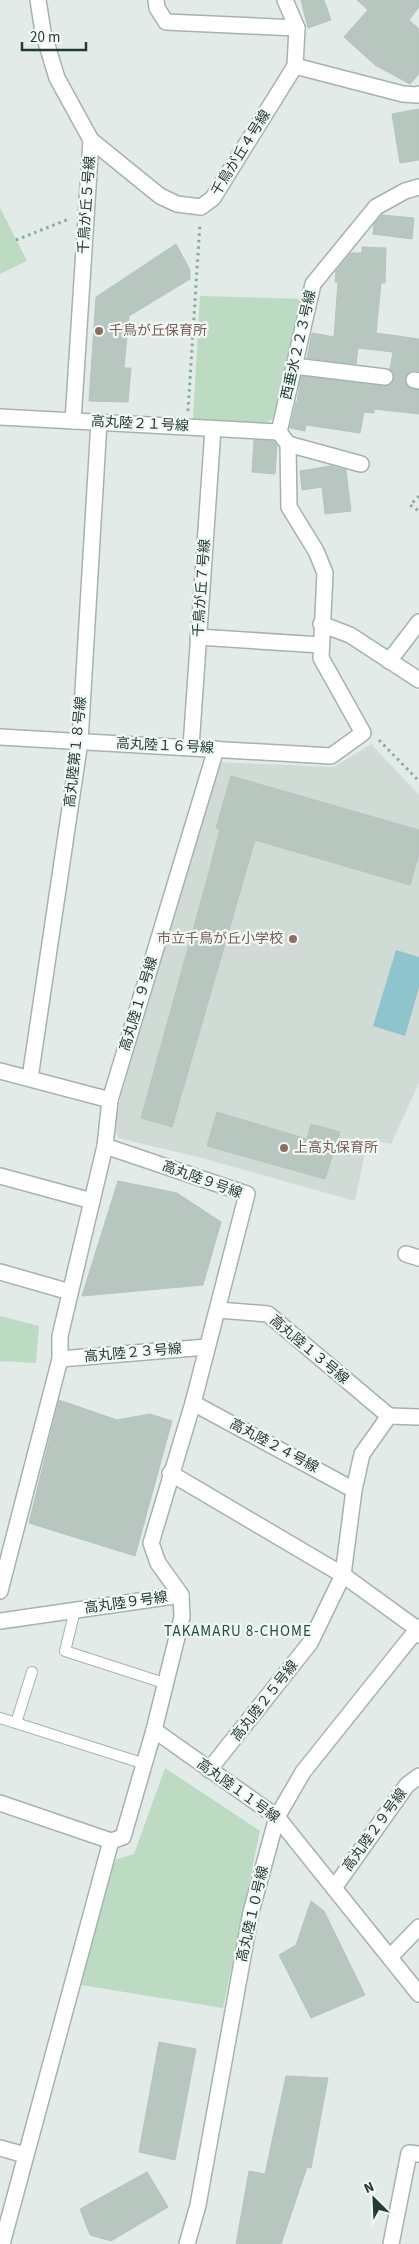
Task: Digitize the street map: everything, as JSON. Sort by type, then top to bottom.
[{"type":"street","name":"千鳥が丘５号線","points":[[38,0],[42,32],[57,78],[91,140],[73,421]]},
{"type":"street","points":[[156,0],[157,8],[166,22],[297,28]]},
{"type":"street","points":[[285,0],[297,28],[296,66],[403,94],[417,96],[419,94]]},
{"type":"street","name":"千鳥が丘４号線","points":[[91,140],[160,196],[177,204],[201,207],[213,198],[296,66]]},
{"type":"street","name":"西垂水２２３号線","points":[[363,733],[321,658],[321,624],[325,573],[316,552],[290,507],[284,438],[294,366],[313,284],[376,207],[405,191],[419,187]]},
{"type":"street","points":[[294,366],[385,377]]},
{"type":"street","name":"高丸陸２１号線","points":[[0,417],[213,428],[284,438],[361,464]]},
{"type":"street","name":"高丸陸第１８号線","points":[[30,1078],[80,741],[99,422]]},
{"type":"street","name":"千鳥が丘７号線","points":[[191,747],[213,428]]},
{"type":"street","points":[[389,660],[419,622]]},
{"type":"street","points":[[321,624],[350,635],[419,680]]},
{"type":"street","points":[[198,638],[321,645]]},
{"type":"street","name":"高丸陸１６号線","points":[[0,737],[331,756],[363,733]]},
{"type":"street","name":"高丸陸１９号線","points":[[105,1146],[110,1100],[216,749]]},
{"type":"street","points":[[0,1071],[110,1100]]},
{"type":"street","points":[[0,1591],[60,1359],[60,1336],[105,1146]]},
{"type":"street","name":"高丸陸９号線","points":[[0,1621],[181,1595],[158,1563],[151,1543],[170,1473],[193,1403],[247,1194],[105,1146]]},
{"type":"street","points":[[0,1176],[92,1201]]},
{"type":"street","points":[[0,1272],[70,1292]]},
{"type":"street","name":"高丸陸１３号線","points":[[218,1310],[268,1314],[389,1416]]},
{"type":"street","name":"高丸陸２３号線","points":[[60,1359],[207,1347]]},
{"type":"street","name":"高丸陸２４号線","points":[[193,1403],[354,1490]]},
{"type":"street","points":[[389,1416],[419,1416]]},
{"type":"street","name":"高丸陸２５号線","points":[[209,1770],[310,1643],[343,1575],[354,1490],[362,1454],[389,1416]]},
{"type":"street","points":[[170,1473],[343,1575],[418,1630]]},
{"type":"street","points":[[0,1803],[111,1841],[123,1837],[167,1684],[182,1618],[181,1595]]},
{"type":"street","name":"高丸陸１０号線","points":[[187,2244],[198,2205],[251,1912],[278,1818],[303,1772],[418,1630]]},
{"type":"street","name":"高丸陸１１号線","points":[[154,1730],[278,1818],[419,1994]]},
{"type":"street","name":"高丸陸２９号線","points":[[334,1888],[408,1785],[419,1776]]},
{"type":"street","points":[[2,2241],[111,1841]]},
{"type":"street","points":[[390,1957],[419,1927]]},
{"type":"street","points":[[0,2148],[25,2155]]},
{"type":"street","points":[[391,2244],[414,2153]]},
{"type":"lane","points":[[75,1610],[65,1651],[167,1684]]},
{"type":"lane","points":[[16,1723],[32,1672]]},
{"type":"lane","points":[[0,1718],[145,1764]]},
{"type":"path","points":[[187,427],[201,207]]},
{"type":"path","points":[[16,240],[86,212]]},
{"type":"path","points":[[419,496],[410,505],[419,511]]},
{"type":"path","points":[[363,733],[375,736],[419,781]]},
{"type":"shaded area","name":"市立千鳥が丘小学校","points":[[371,744],[419,795],[419,1083],[391,1144],[368,1139],[355,1201],[198,1157],[118,1138],[115,1128],[119,1103],[218,762],[334,767]]},
{"type":"green space","points":[[0,208],[27,261],[0,274]]},
{"type":"green space","points":[[200,296],[306,299],[274,418],[263,424],[193,419]]},
{"type":"green space","points":[[0,1316],[39,1326],[36,1363],[0,1361]]},
{"type":"green space","points":[[165,1768],[260,1831],[223,2008],[81,1985],[111,1861],[134,1854]]},
{"type":"water","points":[[396,950],[419,957],[419,988],[405,1036],[373,1026]]},
{"type":"building","points":[[301,0],[324,0],[331,20],[308,28]]},
{"type":"building","points":[[357,0],[419,0],[419,7],[409,20],[419,29],[419,74],[410,84],[375,65],[344,37],[368,10]]},
{"type":"building","points":[[419,109],[419,160],[400,163],[392,114]]},
{"type":"building","points":[[382,215],[414,218],[412,239],[373,234],[374,224]]},
{"type":"building","points":[[176,244],[190,270],[190,279],[129,316],[124,368],[131,368],[128,402],[89,401],[96,297]]},
{"type":"building","points":[[362,247],[386,248],[385,283],[381,283],[376,333],[419,339],[419,371],[411,371],[405,379],[408,387],[419,390],[419,414],[374,409],[374,413],[364,412],[360,433],[306,425],[305,431],[290,428],[301,376],[384,386],[389,385],[394,379],[390,369],[393,352],[358,348],[356,364],[307,358],[312,333],[334,337],[338,282],[335,282],[336,271],[351,253],[362,253]]},
{"type":"building","points":[[254,440],[274,441],[277,445],[275,474],[252,472]]},
{"type":"building","points":[[331,466],[346,470],[351,511],[325,514],[322,487],[302,490],[300,471]]},
{"type":"building","points":[[231,776],[419,830],[419,854],[410,885],[255,840],[172,1127],[141,1118],[208,876],[220,829],[216,828]]},
{"type":"building","points":[[217,1112],[307,1139],[311,1124],[340,1132],[325,1179],[207,1146]]},
{"type":"building","points":[[118,1181],[177,1193],[221,1222],[203,1285],[82,1296]]},
{"type":"building","points":[[59,1400],[117,1420],[150,1414],[172,1421],[135,1556],[29,1523]]},
{"type":"building","points":[[311,1901],[324,1911],[365,1995],[311,2018],[279,1955],[296,1945]]},
{"type":"building","points":[[159,2042],[196,2049],[175,2160],[139,2152]]},
{"type":"building","points":[[286,2076],[328,2078],[311,2168],[307,2167],[281,2244],[236,2244],[249,2171],[265,2174]]},
{"type":"building","points":[[147,2172],[168,2207],[111,2241],[90,2235],[80,2209]]},
{"type":"place","name":"千鳥が丘保育所","points":[[99,331]]},
{"type":"place","name":"市立千鳥が丘小学校","points":[[293,939]]},
{"type":"place","name":"上高丸保育所","points":[[284,1148]]},
{"type":"district","name":"TAKAMARU 8-CHOME","points":[[238,1631]]}]
